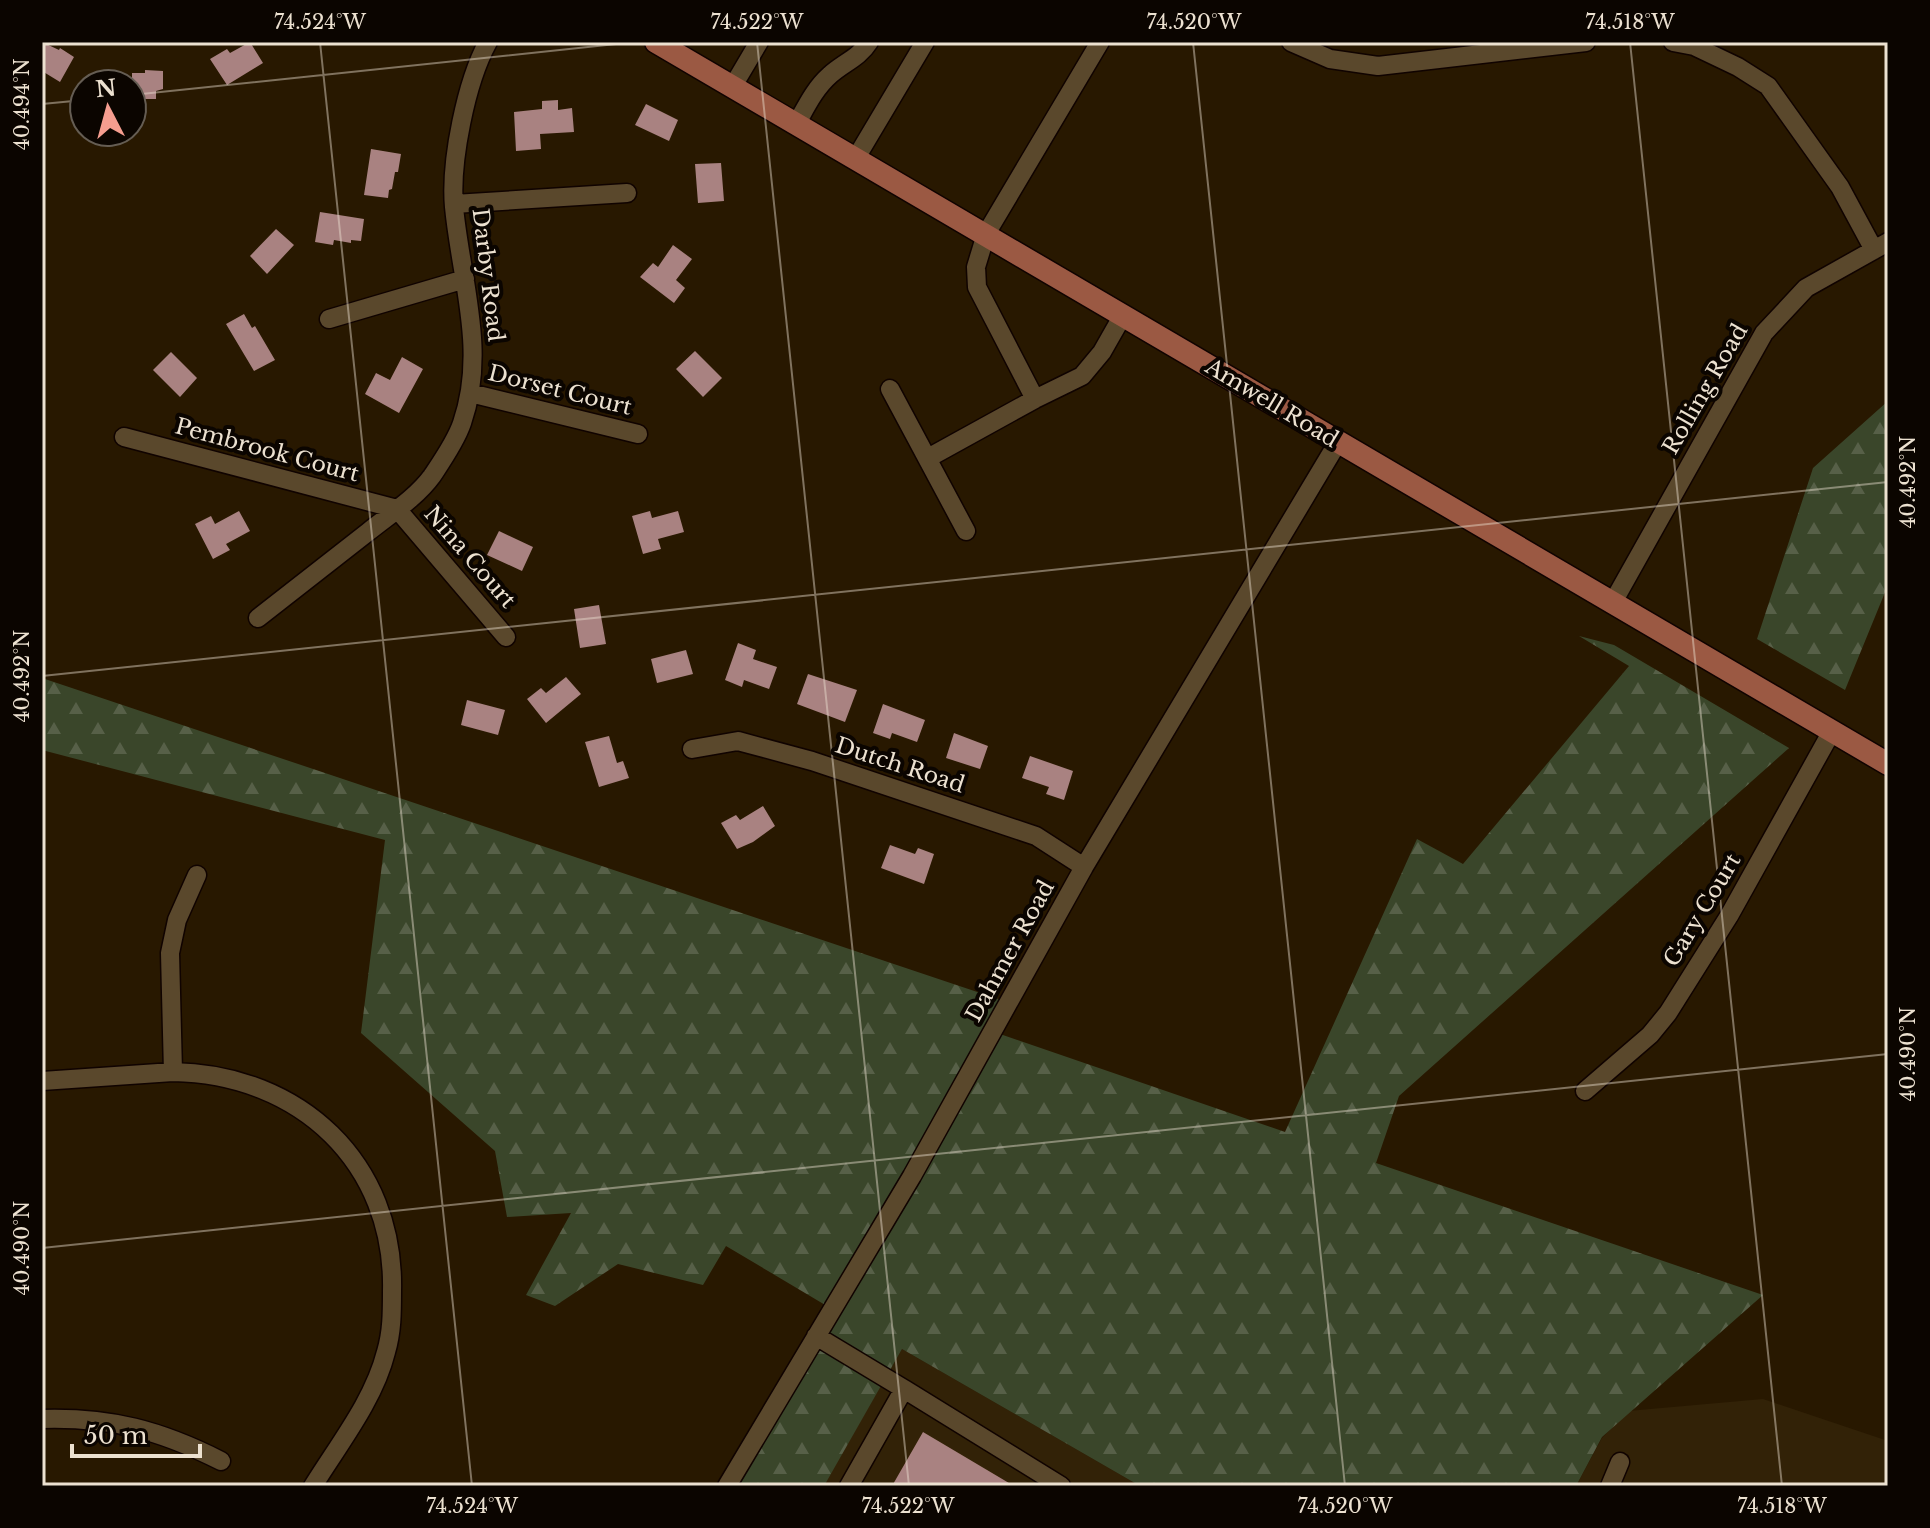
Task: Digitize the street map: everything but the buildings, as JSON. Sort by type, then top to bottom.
[{"type":"main road","name":"Amwell Road","points":[[656,42],[1888,764]]},
{"type":"street","name":"Darby Road","points":[[258,618],[397,509],[430,478],[462,426],[474,371],[473,331],[454,204],[458,146],[468,92],[479,57],[488,42]]},
{"type":"street","points":[[733,86],[759,42]]},
{"type":"street","points":[[797,123],[830,75],[864,51],[869,42]]},
{"type":"street","points":[[856,158],[925,42]]},
{"type":"street","points":[[1035,399],[977,287],[976,267],[986,234],[1100,42]]},
{"type":"street","points":[[1291,42],[1330,59],[1378,66],[1586,42]]},
{"type":"street","points":[[1673,42],[1694,46],[1768,86],[1881,246]]},
{"type":"street","points":[[454,204],[627,193]]},
{"type":"street","name":"Rolling Road","points":[[1612,604],[1764,333],[1806,288],[1881,246]]},
{"type":"street","points":[[329,319],[465,279]]},
{"type":"street","points":[[928,458],[1082,376],[1102,352],[1123,315]]},
{"type":"street","points":[[890,389],[966,531]]},
{"type":"street","name":"Dorset Court","points":[[470,393],[638,434]]},
{"type":"street","name":"Pembrook Court","points":[[124,437],[397,509]]},
{"type":"street","name":"Dahmer Road","points":[[727,1486],[912,1176],[1084,867],[1338,442]]},
{"type":"street","name":"Nina Court","points":[[397,509],[506,637]]},
{"type":"street","name":"Gary Court","points":[[1585,1091],[1650,1035],[1668,1013],[1729,916],[1832,731]]},
{"type":"street","name":"Dutch Road","points":[[692,749],[738,741],[812,761],[1036,836],[1084,867]]},
{"type":"street","points":[[173,1072],[170,953],[177,920],[197,875]]},
{"type":"street","points":[[42,1081],[173,1072],[193,1072],[233,1080],[267,1090],[292,1103],[335,1136],[353,1157],[379,1204],[388,1238],[393,1275],[391,1329],[378,1375],[313,1486]]},
{"type":"street","points":[[816,1336],[1061,1486]]},
{"type":"street","points":[[849,1486],[904,1389]]},
{"type":"street","points":[[42,1419],[115,1421],[152,1431],[221,1461]]},
{"type":"street","points":[[1610,1486],[1620,1462]]},
{"type":"shaded area","points":[[902,1349],[1140,1486],[823,1486]]},
{"type":"shaded area","points":[[1763,1399],[1888,1441],[1888,1486],[1576,1486],[1602,1438],[1628,1411]]},
{"type":"green space","points":[[1888,401],[1888,585],[1845,690],[1757,639],[1813,468]]},
{"type":"green space","points":[[1579,636],[1614,645],[1789,748],[1399,1096],[1376,1163],[1763,1295],[1602,1437],[1576,1486],[1140,1486],[902,1349],[824,1486],[734,1486],[837,1312],[726,1246],[703,1285],[618,1264],[555,1306],[526,1295],[571,1213],[507,1217],[495,1151],[361,1033],[385,840],[42,750],[42,678],[1016,1005],[1000,1034],[1285,1132],[1417,839],[1463,864],[1629,666]]}]
